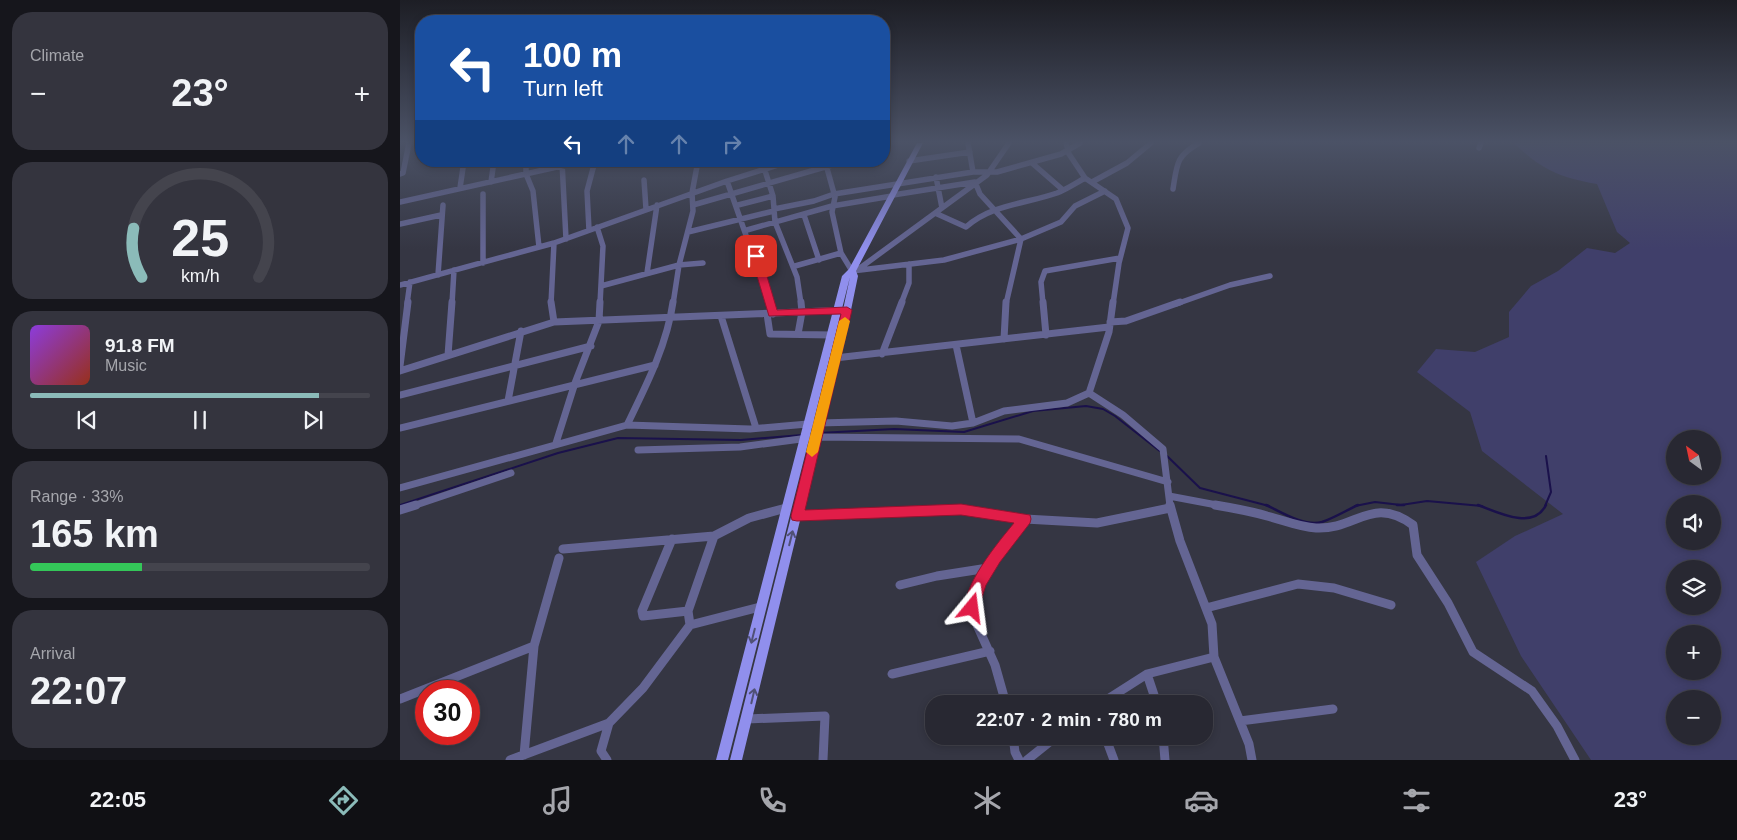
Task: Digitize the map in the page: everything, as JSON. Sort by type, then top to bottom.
[{"type":"main road","points":[[736,760],[797,516],[832,335],[843,311],[854,276],[852,271],[901,178]]},
{"type":"main road","points":[[722,760],[786,508],[835,358],[843,311]]},
{"type":"street","points":[[460,188],[461,178]]},
{"type":"street","points":[[400,202],[506,178]]},
{"type":"street","points":[[528,178],[533,191],[539,247]]},
{"type":"street","points":[[562,178],[566,239]]},
{"type":"street","points":[[589,230],[587,191],[590,178]]},
{"type":"street","points":[[626,425],[655,365],[672,318],[679,265],[693,205],[692,193],[695,178]]},
{"type":"street","points":[[400,285],[554,243],[733,178]]},
{"type":"street","points":[[768,178],[773,196],[775,222],[795,266],[802,312],[798,334]]},
{"type":"street","points":[[693,205],[780,178]]},
{"type":"street","points":[[830,178],[834,194],[832,206],[841,253],[852,271]]},
{"type":"street","points":[[688,232],[814,201],[834,194],[928,178]]},
{"type":"street","points":[[936,178],[942,208]]},
{"type":"street","points":[[852,271],[867,265],[980,178]]},
{"type":"street","points":[[1050,178],[1063,190]]},
{"type":"street","points":[[935,213],[966,227],[973,219],[994,210],[1040,199],[1063,190],[1084,178]]},
{"type":"street","points":[[638,450],[740,447],[812,432],[896,421],[952,426],[973,423],[1004,412],[1067,403],[1089,393],[1110,325],[1120,258],[1126,242],[1126,220],[1116,199],[1086,178]]},
{"type":"street","points":[[1092,182],[1099,178]]},
{"type":"street","points":[[1173,189],[1175,178]]},
{"type":"street","points":[[644,180],[646,209]]},
{"type":"street","points":[[728,180],[766,286],[770,314],[770,334],[832,335]]},
{"type":"street","points":[[747,230],[832,206],[975,182]]},
{"type":"street","points":[[975,182],[980,194],[1021,239]]},
{"type":"street","points":[[852,271],[944,260],[1021,239],[1061,222],[1075,206],[1105,191]]},
{"type":"street","points":[[483,194],[483,263]]},
{"type":"street","points":[[738,205],[773,196]]},
{"type":"street","points":[[438,275],[440,215],[443,205]]},
{"type":"street","points":[[647,273],[657,206]]},
{"type":"street","points":[[400,224],[440,215]]},
{"type":"street","points":[[804,215],[819,260]]},
{"type":"street","points":[[556,443],[575,383],[591,346],[599,321],[603,246],[597,227]]},
{"type":"street","points":[[1004,339],[1006,295],[1021,239]]},
{"type":"street","points":[[554,243],[551,303],[554,322]]},
{"type":"street","points":[[795,266],[841,253]]},
{"type":"street","points":[[1046,335],[1041,282],[1046,271],[1120,258]]},
{"type":"street","points":[[601,286],[679,265],[702,263]]},
{"type":"street","points":[[882,354],[909,283],[909,264]]},
{"type":"street","points":[[448,355],[454,270]]},
{"type":"street","points":[[835,358],[1046,335],[1110,325],[1230,285],[1270,276]]},
{"type":"street","points":[[400,366],[410,282]]},
{"type":"street","points":[[400,370],[554,322],[843,311]]},
{"type":"street","points":[[721,316],[756,428]]},
{"type":"street","points":[[508,400],[521,332]]},
{"type":"street","points":[[956,345],[973,423]]},
{"type":"street","points":[[400,395],[591,346]]},
{"type":"street","points":[[400,428],[575,383],[655,365]]},
{"type":"street","points":[[1089,393],[1123,415],[1163,448],[1166,458],[1170,508],[1180,541],[1212,624],[1214,657],[1249,744],[1252,760]]},
{"type":"street","points":[[400,488],[626,425],[756,428],[812,432],[1019,439],[1051,450],[1168,482]]},
{"type":"street","points":[[400,510],[511,474]]},
{"type":"street","points":[[1169,496],[1257,513],[1312,528],[1326,528],[1368,513],[1389,512],[1405,518],[1413,525],[1413,538],[1417,555],[1448,603],[1473,652],[1482,660],[1518,679],[1532,691],[1557,726],[1575,760]]},
{"type":"street","points":[[563,549],[714,536],[749,518],[786,508]]},
{"type":"street","points":[[797,516],[961,509],[1025,519],[1097,523],[1170,508]]},
{"type":"street","points":[[1003,695],[990,651],[976,624],[972,608],[979,583],[1025,519]]},
{"type":"street","points":[[690,625],[688,612],[714,536]]},
{"type":"street","points":[[672,539],[642,611],[644,616],[688,612]]},
{"type":"street","points":[[524,755],[534,646],[548,591],[559,558]]},
{"type":"street","points":[[900,585],[937,576],[988,568]]},
{"type":"street","points":[[1206,608],[1298,584],[1334,588],[1391,605]]},
{"type":"street","points":[[510,760],[609,723],[653,678],[690,625],[760,607]]},
{"type":"street","points":[[400,699],[534,646]]},
{"type":"street","points":[[892,674],[990,651]]},
{"type":"street","points":[[1114,695],[1147,674],[1214,657]]},
{"type":"street","points":[[1147,674],[1154,695]]},
{"type":"street","points":[[1240,721],[1332,709]]},
{"type":"street","points":[[748,718],[825,716],[826,730],[823,760]]},
{"type":"street","points":[[603,758],[601,751],[609,723]]},
{"type":"street","points":[[1014,745],[1019,760]]},
{"type":"street","points":[[1027,760],[1046,745]]},
{"type":"street","points":[[1108,745],[1114,760]]},
{"type":"street","points":[[1164,745],[1166,760]]},
{"type":"shaded area","points":[[1574,178],[1737,178],[1737,760],[1591,760],[1521,656],[1476,562],[1515,536],[1563,514],[1482,451],[1470,412],[1417,372],[1436,349],[1475,352],[1509,337],[1509,312],[1531,286],[1558,271],[1587,248],[1615,253],[1630,243],[1617,232],[1597,184]]},
{"type":"waterway","points":[[819,433],[894,429],[964,432],[1033,411],[1086,406],[1103,409],[1115,416],[1161,452]]},
{"type":"waterway","points":[[400,505],[558,453],[618,438],[741,440],[802,435]]},
{"type":"waterway","points":[[1167,456],[1200,488],[1267,505]]},
{"type":"waterway","points":[[1545,506],[1551,492],[1546,456]]},
{"type":"waterway","points":[[1401,505],[1427,501],[1480,506]]},
{"type":"waterway","points":[[1357,506],[1375,502],[1401,505]]},
{"type":"waterway","points":[[1267,505],[1300,521],[1315,523],[1327,520],[1357,506]]},
{"type":"waterway","points":[[1480,506],[1504,515],[1524,518],[1533,517],[1540,513],[1546,505]]},
{"type":"slow traffic","points":[[812,452],[845,321]]},
{"type":"route","points":[[756,256],[773,314],[847,310],[818,423],[797,516],[961,509],[1025,519],[995,557],[979,583],[972,608]]}]
